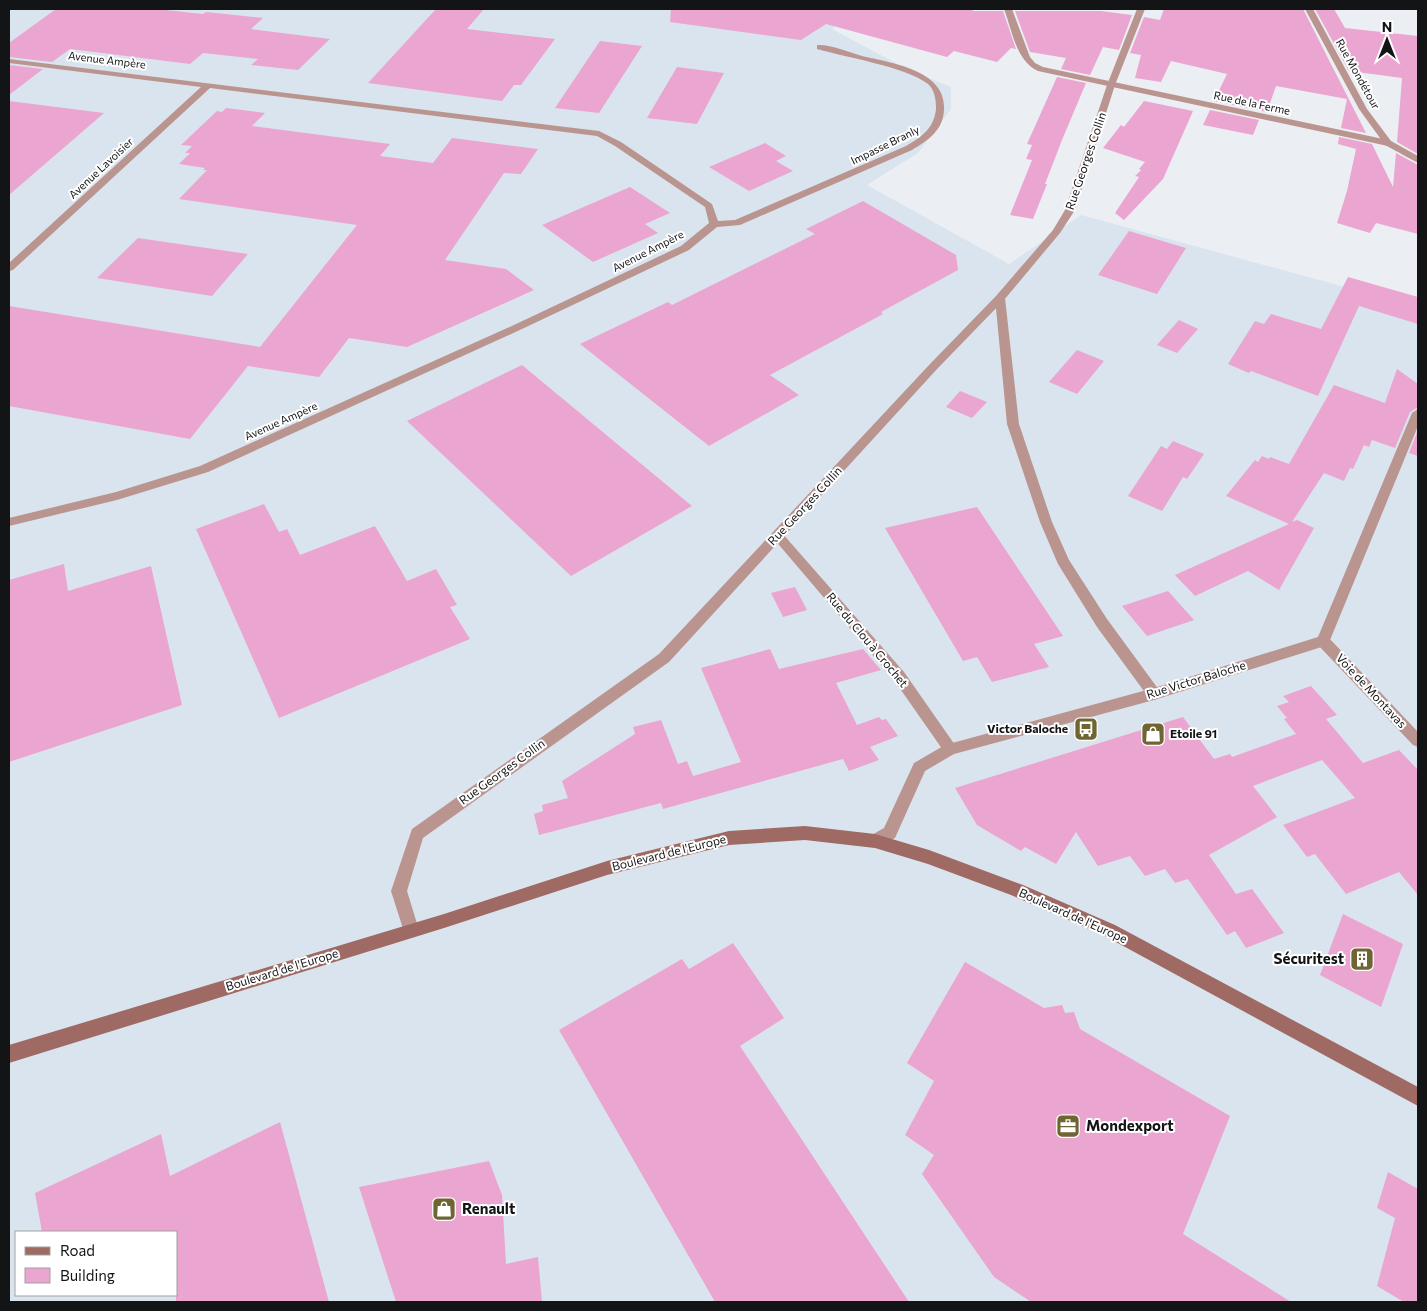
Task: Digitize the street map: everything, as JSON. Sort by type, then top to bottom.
[{"type":"main road","name":"Boulevard de l'Europe","points":[[9,1054],[607,868],[729,838],[805,833],[875,841],[929,857],[1017,890],[1110,930],[1418,1098]]},
{"type":"street","name":"Rue de la Ferme","points":[[1008,9],[1026,58],[1032,65],[1041,69],[1388,143]]},
{"type":"street","name":"Rue Georges Collin","points":[[411,930],[398,891],[417,834],[664,658],[934,366],[1000,298],[1057,231],[1070,210],[1112,84],[1141,9]]},
{"type":"street","name":"Rue Mondétour","points":[[1309,9],[1363,109],[1388,143],[1418,160]]},
{"type":"street","name":"Impasse Branly","points":[[714,224],[737,223],[746,220],[909,148],[926,139],[936,127],[940,114],[941,100],[937,90],[928,80],[911,73],[820,48]]},
{"type":"street","name":"Avenue Ampère","points":[[9,61],[599,134],[618,144],[709,206],[714,224],[685,248],[509,331],[204,469],[117,496],[9,522]]},
{"type":"street","name":"Avenue Lavoisier","points":[[9,268],[208,85]]},
{"type":"street","points":[[1000,298],[1013,424],[1046,522],[1063,561],[1102,622],[1154,694]]},
{"type":"street","points":[[1323,641],[1418,413]]},
{"type":"street","name":"Rue du Clou à Crochet","points":[[778,536],[899,676],[950,749]]},
{"type":"street","name":"Rue Victor Baloche","points":[[875,841],[890,833],[919,767],[950,749],[1154,694],[1323,641]]},
{"type":"street","name":"Voie de Montavas","points":[[1323,641],[1418,742]]},
{"type":"shaded area","points":[[9,9],[854,9],[832,29],[907,69],[951,87],[951,109],[918,153],[867,185],[1009,264],[1081,215],[1418,307],[1418,1302],[9,1302]]},
{"type":"building","points":[[56,9],[156,9],[263,18],[251,29],[330,39],[298,70],[251,65],[258,59],[203,53],[190,64],[70,49],[52,62],[9,57],[9,43]]},
{"type":"building","points":[[436,9],[484,9],[467,29],[555,39],[521,85],[514,85],[502,101],[368,83]]},
{"type":"building","points":[[671,9],[975,9],[972,11],[1003,11],[1016,49],[1011,48],[997,62],[954,51],[947,57],[826,24],[801,40],[670,22]]},
{"type":"building","points":[[1164,9],[1303,9],[1366,133],[1341,128],[1347,99],[1276,86],[1267,112],[1214,101],[1227,74],[1171,61],[1161,82],[1135,78],[1141,55],[1130,53],[1144,17],[1160,20]]},
{"type":"building","points":[[1315,9],[1334,9],[1345,28],[1418,36],[1418,154],[1397,142],[1402,78],[1349,71]]},
{"type":"building","points":[[1015,11],[1101,11],[1132,15],[1119,50],[1103,47],[1090,75],[1061,69],[1066,58],[1030,52]]},
{"type":"building","points":[[600,41],[642,46],[599,113],[555,108]]},
{"type":"building","points":[[9,65],[43,69],[9,95]]},
{"type":"building","points":[[677,67],[724,73],[697,124],[647,118]]},
{"type":"building","points":[[1057,77],[1086,83],[1062,140],[1033,219],[1010,215],[1032,160],[1026,159],[1032,145],[1027,144]]},
{"type":"building","points":[[9,101],[104,113],[9,195]]},
{"type":"building","points":[[1144,101],[1193,111],[1163,179],[1124,220],[1115,213],[1139,177],[1135,176],[1145,162],[1103,148],[1121,125],[1124,127]]},
{"type":"building","points":[[226,108],[265,113],[252,126],[390,144],[380,156],[433,163],[452,138],[538,149],[521,174],[504,173],[445,260],[506,269],[534,290],[407,347],[349,338],[319,377],[248,366],[190,439],[9,406],[9,306],[260,347],[357,225],[179,199],[207,170],[203,170],[205,168],[179,164],[190,153],[185,153],[192,146],[181,145],[217,111],[222,112]]},
{"type":"building","points":[[1210,110],[1259,120],[1253,135],[1203,125]]},
{"type":"building","points":[[1339,137],[1372,144],[1393,187],[1396,153],[1418,165],[1418,234],[1376,223],[1370,233],[1337,223],[1347,191],[1356,149],[1338,144]]},
{"type":"building","points":[[765,143],[786,156],[776,161],[793,171],[749,191],[709,167]]},
{"type":"building","points":[[630,187],[670,213],[645,224],[658,233],[593,262],[542,225]]},
{"type":"building","points":[[863,201],[956,255],[958,270],[881,312],[883,314],[770,375],[799,395],[709,446],[580,344],[668,302],[672,305],[815,234],[806,229]]},
{"type":"building","points":[[1129,231],[1186,248],[1157,294],[1098,275]]},
{"type":"building","points":[[138,238],[248,254],[212,296],[97,278]]},
{"type":"building","points":[[1348,277],[1418,297],[1418,324],[1359,306],[1318,396],[1228,364],[1255,321],[1264,324],[1271,314],[1321,329]]},
{"type":"building","points":[[1179,320],[1198,329],[1177,353],[1157,345]]},
{"type":"building","points":[[1077,350],[1104,361],[1077,394],[1049,382]]},
{"type":"building","points":[[522,365],[692,506],[571,576],[407,421]]},
{"type":"building","points":[[1397,369],[1418,384],[1418,407],[1410,412],[1395,448],[1372,440],[1369,447],[1364,445],[1353,469],[1350,468],[1344,481],[1324,473],[1292,522],[1297,520],[1314,528],[1279,590],[1248,571],[1195,596],[1175,575],[1289,524],[1226,496],[1255,460],[1258,462],[1262,456],[1289,464],[1334,385],[1385,403]]},
{"type":"building","points":[[960,391],[987,402],[972,418],[946,407]]},
{"type":"building","points":[[1418,430],[1418,456],[1409,453]]},
{"type":"building","points":[[1173,441],[1204,454],[1187,479],[1183,477],[1162,511],[1128,496],[1161,446],[1167,449]]},
{"type":"building","points":[[264,504],[279,532],[287,529],[300,555],[375,526],[407,581],[436,569],[457,605],[450,607],[470,639],[279,718],[196,529]]},
{"type":"building","points":[[977,507],[1063,636],[1034,644],[1049,667],[992,682],[977,657],[963,661],[885,528]]},
{"type":"building","points":[[64,564],[68,591],[151,566],[182,705],[9,762],[9,580]]},
{"type":"building","points":[[795,587],[807,610],[783,617],[771,593]]},
{"type":"building","points":[[1168,591],[1194,620],[1147,636],[1122,606]]},
{"type":"building","points":[[770,649],[779,669],[863,649],[881,670],[836,683],[857,725],[879,717],[882,720],[886,719],[898,736],[870,747],[879,760],[849,771],[843,759],[663,809],[661,803],[539,835],[534,814],[543,811],[542,805],[568,798],[562,781],[635,734],[633,727],[661,720],[678,764],[687,761],[693,776],[741,762],[701,668]]},
{"type":"building","points":[[1311,686],[1337,715],[1326,719],[1363,763],[1399,750],[1418,770],[1418,895],[1399,872],[1346,894],[1315,854],[1307,857],[1283,825],[1355,798],[1322,760],[1253,786],[1277,817],[1209,855],[1236,894],[1252,889],[1284,933],[1246,948],[1235,931],[1227,935],[1188,879],[1175,883],[1165,869],[1145,876],[1130,856],[1098,866],[1076,832],[1056,864],[1025,847],[1021,851],[977,825],[955,788],[1183,717],[1214,759],[1230,754],[1232,757],[1296,734],[1284,719],[1287,718],[1277,706],[1289,702],[1283,696]]},
{"type":"building","name":"Sécuritest","points":[[1343,914],[1403,944],[1381,1007],[1320,975]]},
{"type":"building","points":[[733,943],[784,1018],[740,1046],[909,1302],[715,1302],[559,1030],[682,959],[689,969]]},
{"type":"building","name":"Mondexport","points":[[965,962],[1044,1008],[1062,1005],[1065,1013],[1074,1012],[1080,1029],[1230,1116],[1183,1234],[1291,1302],[1031,1302],[994,1277],[922,1174],[934,1155],[905,1135],[934,1081],[907,1063]]},
{"type":"building","points":[[280,1122],[329,1302],[176,1302],[176,1296],[178,1296],[178,1231],[42,1231],[35,1193],[161,1134],[170,1176]]},
{"type":"building","points":[[489,1161],[502,1195],[506,1264],[538,1257],[542,1302],[396,1302],[359,1187]]},
{"type":"building","points":[[1388,1172],[1418,1189],[1418,1302],[1404,1302],[1377,1286],[1395,1218],[1377,1208]]},
{"type":"place","name":"Victor Baloche","points":[[1086,729]]},
{"type":"place","name":"Etoile 91","points":[[1153,734]]},
{"type":"place","name":"Sécuritest","points":[[1362,959]]},
{"type":"place","name":"Mondexport","points":[[1068,1126]]},
{"type":"place","name":"Renault","points":[[444,1209]]}]
